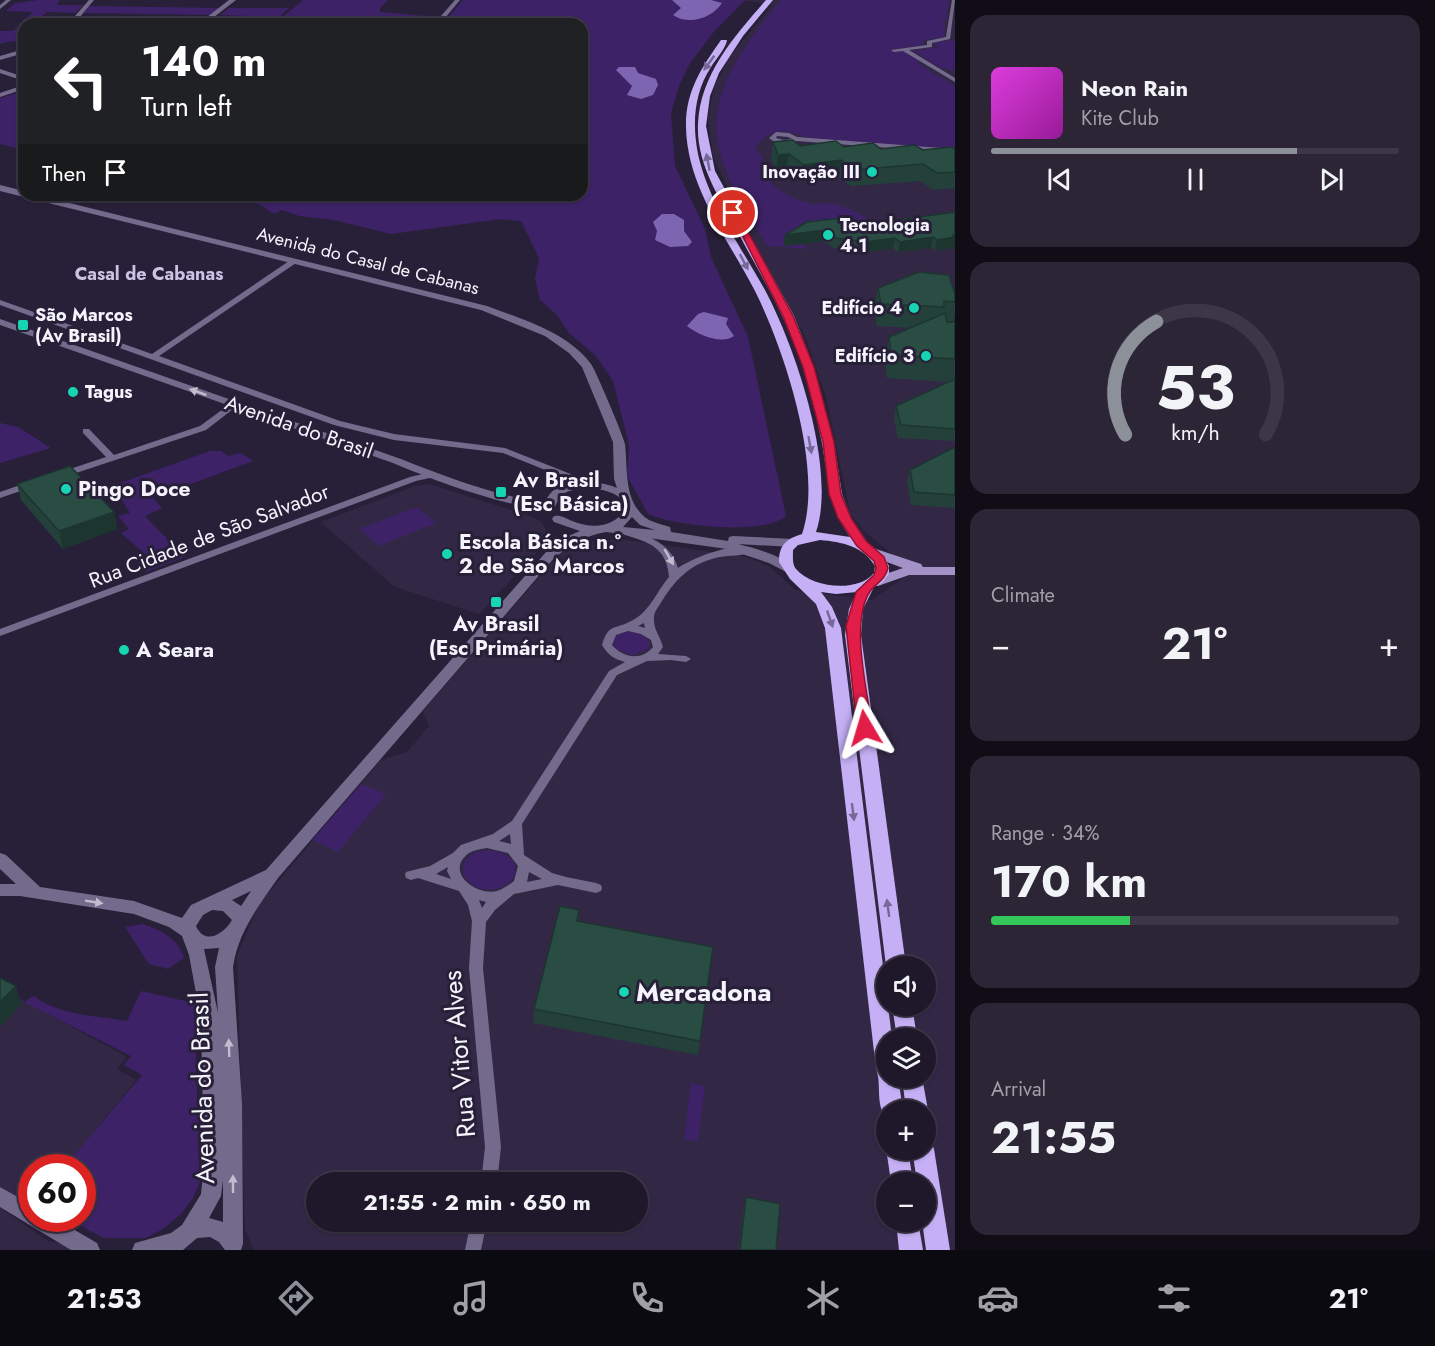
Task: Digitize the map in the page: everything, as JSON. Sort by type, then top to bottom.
[{"type":"main road","points":[[758,0],[703,72],[693,96],[689,127],[697,171],[773,317],[792,367],[809,441],[817,496],[816,518],[807,537]]},
{"type":"main road","points":[[770,0],[740,35],[715,73],[706,96],[702,126],[710,171],[788,316],[808,367],[828,442],[835,494],[844,518],[882,568],[856,609],[853,635],[895,956]]},
{"type":"main road","points":[[881,1028],[858,855],[833,628],[826,608],[819,597],[792,572],[785,556],[793,543],[807,537],[834,536],[867,548],[888,559],[928,570]]},
{"type":"main road","points":[[792,572],[803,581],[829,589],[856,589],[898,573],[928,570],[955,571]]},
{"type":"main road","points":[[925,1160],[938,1250]]},
{"type":"main road","points":[[909,1232],[911,1250]]},
{"type":"street","points":[[0,8],[9,0]]},
{"type":"street","points":[[76,18],[92,0]]},
{"type":"street","points":[[209,18],[233,0]]},
{"type":"street","points":[[442,18],[458,0]]},
{"type":"street","points":[[894,50],[930,46],[929,42],[948,38],[954,0]]},
{"type":"street","points":[[904,49],[955,80]]},
{"type":"street","points":[[0,58],[18,53]]},
{"type":"street","points":[[0,71],[18,77]]},
{"type":"street","points":[[0,95],[18,89]]},
{"type":"street","points":[[796,139],[955,151]]},
{"type":"street","name":"Avenida do Casal de Cabanas","points":[[0,188],[18,193]]},
{"type":"street","name":"Avenida do Casal de Cabanas","points":[[50,201],[484,308],[549,334],[573,351],[591,373],[619,442],[620,479],[630,505]]},
{"type":"street","points":[[153,357],[295,261]]},
{"type":"street","points":[[0,302],[352,427],[394,437],[494,448],[590,484],[614,489],[644,522],[664,529],[761,543],[793,543]]},
{"type":"street","name":"Avenida do Brasil","points":[[0,322],[431,475],[514,502],[551,502]]},
{"type":"street","points":[[52,478],[203,428],[234,404]]},
{"type":"street","points":[[86,431],[112,458]]},
{"type":"street","points":[[551,502],[571,486],[590,484],[611,475],[619,463]]},
{"type":"street","points":[[542,465],[557,480],[557,488],[551,502],[558,519],[560,535],[551,554]]},
{"type":"street","name":"Rua Cidade de São Salvador","points":[[0,633],[413,479],[431,475]]},
{"type":"street","points":[[0,495],[42,481]]},
{"type":"street","points":[[189,933],[187,926],[191,916],[209,904],[272,874],[551,554],[570,540],[623,521],[630,505]]},
{"type":"street","points":[[558,519],[574,527],[604,529],[747,551],[778,561],[792,572]]},
{"type":"street","points":[[604,529],[642,537],[663,547],[673,562],[674,577]]},
{"type":"street","points":[[613,673],[656,651],[656,640],[648,626],[649,615],[674,577],[707,557],[724,552],[747,551]]},
{"type":"street","points":[[555,881],[490,897],[415,874],[446,864],[478,844],[497,837],[516,824],[613,673],[614,662],[608,649],[608,637],[649,615]]},
{"type":"street","points":[[608,649],[621,658],[683,658],[640,629],[621,629]]},
{"type":"street","points":[[479,921],[490,906],[511,891],[525,872],[520,857],[516,824]]},
{"type":"street","points":[[478,844],[496,843],[520,857],[533,870],[555,881],[596,888]]},
{"type":"street","name":"Rua Vitor Alves","points":[[458,855],[454,861],[452,874],[474,904],[479,921],[476,968],[493,1147],[490,1172]]},
{"type":"street","points":[[0,859],[36,893]]},
{"type":"street","name":"Avenida do Brasil","points":[[233,1246],[232,1104],[224,967],[227,945],[272,874]]},
{"type":"street","points":[[0,890],[151,910],[173,918],[196,940],[213,944],[238,927],[233,908],[225,904],[209,904]]},
{"type":"street","name":"Avenida do Brasil","points":[[179,1241],[211,1196],[214,1166],[210,1020],[198,955],[189,933]]},
{"type":"street","points":[[0,1196],[18,1207]]},
{"type":"street","points":[[142,1250],[179,1241],[200,1227],[220,1230],[233,1246]]},
{"type":"street","points":[[58,1232],[85,1249]]},
{"type":"street","points":[[472,1250],[476,1232]]},
{"type":"shaded area","points":[[60,0],[57,5],[83,5],[76,13],[47,12],[40,18],[27,18],[33,12],[6,11],[15,3]]},
{"type":"shaded area","points":[[303,0],[388,0],[380,8],[380,12],[437,17],[436,18],[281,18]]},
{"type":"shaded area","points":[[463,0],[745,0],[712,34],[689,65],[679,86],[671,113],[675,166],[705,229],[711,257],[748,337],[786,516],[775,522],[759,526],[718,527],[677,522],[648,514],[627,476],[629,445],[613,381],[596,356],[569,333],[557,315],[540,300],[535,279],[539,258],[521,221],[500,219],[391,234],[334,220],[299,216],[282,210],[274,214],[261,205],[244,201],[588,201],[588,18],[447,18]]},
{"type":"shaded area","points":[[672,0],[711,0],[722,3],[712,13],[700,19],[686,20],[673,15],[681,8]]},
{"type":"shaded area","points":[[743,0],[955,0],[955,1250],[254,1250],[245,1229],[237,956],[259,904],[381,760],[407,752],[429,726],[423,711],[561,552],[585,542],[619,539],[747,557],[770,567],[795,590],[872,600],[902,579],[892,554],[862,529],[850,513],[826,397],[806,339],[736,207],[713,156],[708,118],[714,87],[731,55],[772,5]]},
{"type":"shaded area","points":[[781,0],[949,0],[946,20],[941,21],[945,24],[944,37],[925,40],[920,46],[893,49],[907,52],[920,61],[917,63],[955,86],[955,149],[811,138],[780,132],[768,136],[754,149],[763,156],[762,166],[770,182],[786,194],[813,205],[827,203],[842,206],[869,220],[832,224],[796,241],[810,249],[768,246],[728,176],[719,147],[717,120],[722,93],[734,65]]},
{"type":"shaded area","points":[[89,6],[221,8],[214,15],[84,13]]},
{"type":"shaded area","points":[[229,8],[289,8],[279,17],[220,15]]},
{"type":"shaded area","points":[[18,26],[18,42],[12,41],[0,44],[0,31],[13,31]]},
{"type":"shaded area","points":[[955,40],[955,71],[941,68],[914,51],[939,47],[935,45],[935,42]]},
{"type":"shaded area","points":[[619,67],[635,67],[638,73],[656,79],[658,85],[653,95],[641,99],[627,95],[632,86],[616,70]]},
{"type":"shaded area","points":[[18,93],[18,148],[0,144],[0,98]]},
{"type":"shaded area","points":[[662,214],[674,214],[684,220],[684,231],[692,242],[688,246],[670,247],[655,240],[657,231],[653,222]]},
{"type":"shaded area","points":[[704,312],[728,318],[726,324],[734,336],[729,339],[717,339],[697,333],[687,326],[698,314]]},
{"type":"shaded area","points":[[0,423],[18,427],[51,448],[0,463]]},
{"type":"shaded area","points":[[210,451],[221,451],[228,456],[241,453],[253,461],[153,498],[162,508],[145,516],[185,557],[146,572],[138,560],[147,556],[121,533],[129,529],[118,516],[130,513],[122,500],[109,487]]},
{"type":"shaded area","name":"Escola Básica n.º 2 de São Marcos","points":[[429,484],[533,517],[542,523],[547,533],[549,539],[479,614],[395,587],[321,522],[415,486]]},
{"type":"shaded area","points":[[417,507],[436,523],[379,546],[359,529]]},
{"type":"shaded area","points":[[633,632],[643,635],[650,643],[648,649],[633,655],[616,649],[613,641],[617,636]]},
{"type":"shaded area","points":[[361,784],[386,794],[338,852],[312,840]]},
{"type":"shaded area","points":[[492,850],[510,858],[515,871],[509,883],[488,890],[468,881],[463,874],[464,862],[475,852]]},
{"type":"shaded area","points":[[143,924],[174,940],[184,958],[168,969],[149,964],[125,927]]},
{"type":"shaded area","points":[[0,988],[127,1057],[117,1069],[136,1080],[76,1154],[18,1154],[18,1199],[0,1187]]},
{"type":"shaded area","points":[[141,991],[194,1003],[200,1182],[193,1198],[181,1214],[163,1229],[146,1238],[103,1238],[92,1232],[96,1232],[96,1154],[75,1154],[142,1075],[124,1065],[131,1056],[24,1002],[34,996],[66,1011],[127,1021]]},
{"type":"shaded area","points":[[691,1083],[705,1086],[698,1142],[684,1139]]},
{"type":"shaded area","points":[[0,1208],[18,1220],[18,1232],[35,1232],[48,1241],[94,1250],[0,1250]]},
{"type":"building","points":[[793,140],[800,146],[836,141],[844,147],[873,143],[881,149],[914,145],[923,150],[952,147],[955,149],[955,172],[937,173],[923,164],[854,170],[841,160],[804,165],[789,154],[778,155],[773,142]]},
{"type":"building","points":[[955,212],[955,235],[953,235],[955,237],[937,240],[933,237],[900,242],[895,238],[865,242],[836,238],[826,230],[785,235],[807,222],[851,217],[861,225]]},
{"type":"building","points":[[919,272],[949,275],[955,302],[944,301],[944,307],[881,304],[878,288]]},
{"type":"building","points":[[945,313],[947,322],[955,322],[955,359],[891,355],[889,337]]},
{"type":"building","points":[[955,379],[955,429],[901,425],[896,406]]},
{"type":"building","points":[[955,447],[955,495],[914,492],[910,470]]},
{"type":"building","points":[[70,466],[114,512],[59,531],[17,484]]},
{"type":"building","name":"Mercadona","points":[[560,906],[579,910],[577,921],[713,947],[700,1041],[534,1009]]},
{"type":"building","points":[[0,978],[16,986],[0,1002]]},
{"type":"building","points":[[746,1197],[780,1204],[776,1250],[740,1250]]},
{"type":"place","name":"Inovação III","points":[[872,172]]},
{"type":"place","name":"Tecnologia 4.1","points":[[828,235]]},
{"type":"place","name":"Edifício 4","points":[[914,308]]},
{"type":"place","name":"São Marcos (Av Brasil)","points":[[23,325]]},
{"type":"place","name":"Edifício 3","points":[[926,356]]},
{"type":"place","name":"Tagus","points":[[73,392]]},
{"type":"place","name":"Pingo Doce","points":[[66,489]]},
{"type":"place","name":"Av Brasil (Esc Básica)","points":[[501,492]]},
{"type":"place","name":"Escola Básica n.º 2 de São Marcos","points":[[447,554]]},
{"type":"place","name":"Av Brasil (Esc Primária)","points":[[496,602]]},
{"type":"place","name":"A Seara","points":[[124,650]]},
{"type":"place","name":"Mercadona","points":[[624,992]]},
{"type":"district","name":"Casal de Cabanas","points":[[149,274]]},
{"type":"route","points":[[733,213],[788,316],[808,367],[828,442],[835,494],[844,518],[861,543],[880,560],[882,568],[880,576],[863,592],[856,609],[853,626],[865,728]]}]
